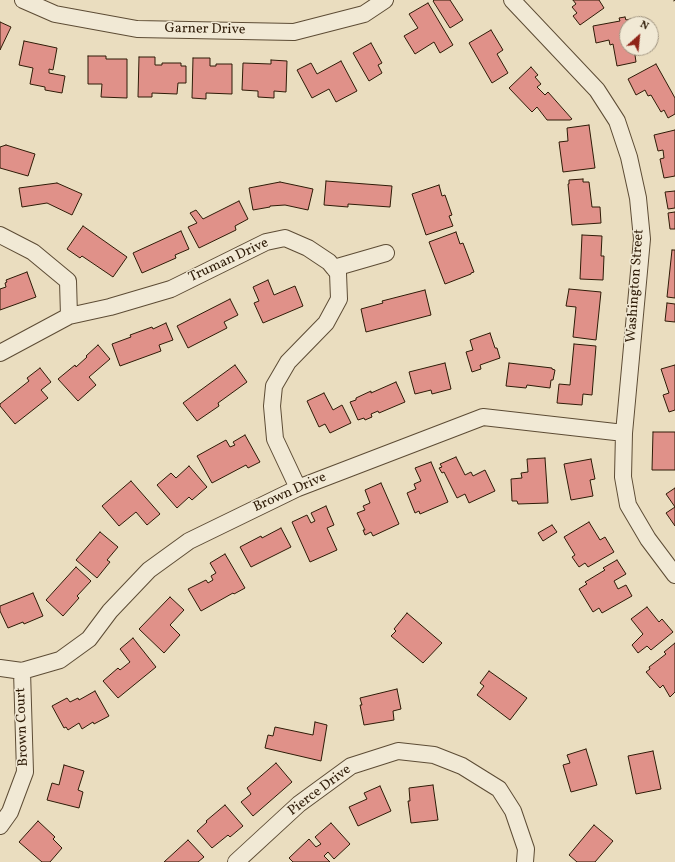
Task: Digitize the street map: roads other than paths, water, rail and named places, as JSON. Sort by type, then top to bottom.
[{"type":"street","name":"Garner Drive","points":[[23,0],[55,14],[137,29],[294,32],[364,14],[385,0]]},
{"type":"street","name":"Washington Street","points":[[512,0],[597,90],[617,121],[629,157],[638,198],[642,239],[624,433],[623,478],[628,505],[648,539],[675,575]]},
{"type":"street","points":[[0,235],[33,252],[68,281],[69,316]]},
{"type":"street","name":"Truman Drive","points":[[0,353],[69,316],[110,307],[171,289],[266,242],[285,238],[308,248],[329,262],[334,268]]},
{"type":"street","points":[[298,488],[275,439],[272,406],[274,386],[288,362],[330,317],[339,299],[338,273],[334,268],[386,253]]},
{"type":"street","name":"Brown Drive","points":[[0,668],[22,671],[60,660],[89,639],[110,611],[149,570],[189,541],[298,488],[483,417],[624,433]]},
{"type":"street","name":"Brown Court","points":[[0,826],[10,812],[25,772],[22,671]]},
{"type":"street","name":"Pierce Drive","points":[[236,862],[299,804],[351,766],[398,751],[434,755],[462,766],[499,788],[513,811],[526,849],[525,862]]}]
